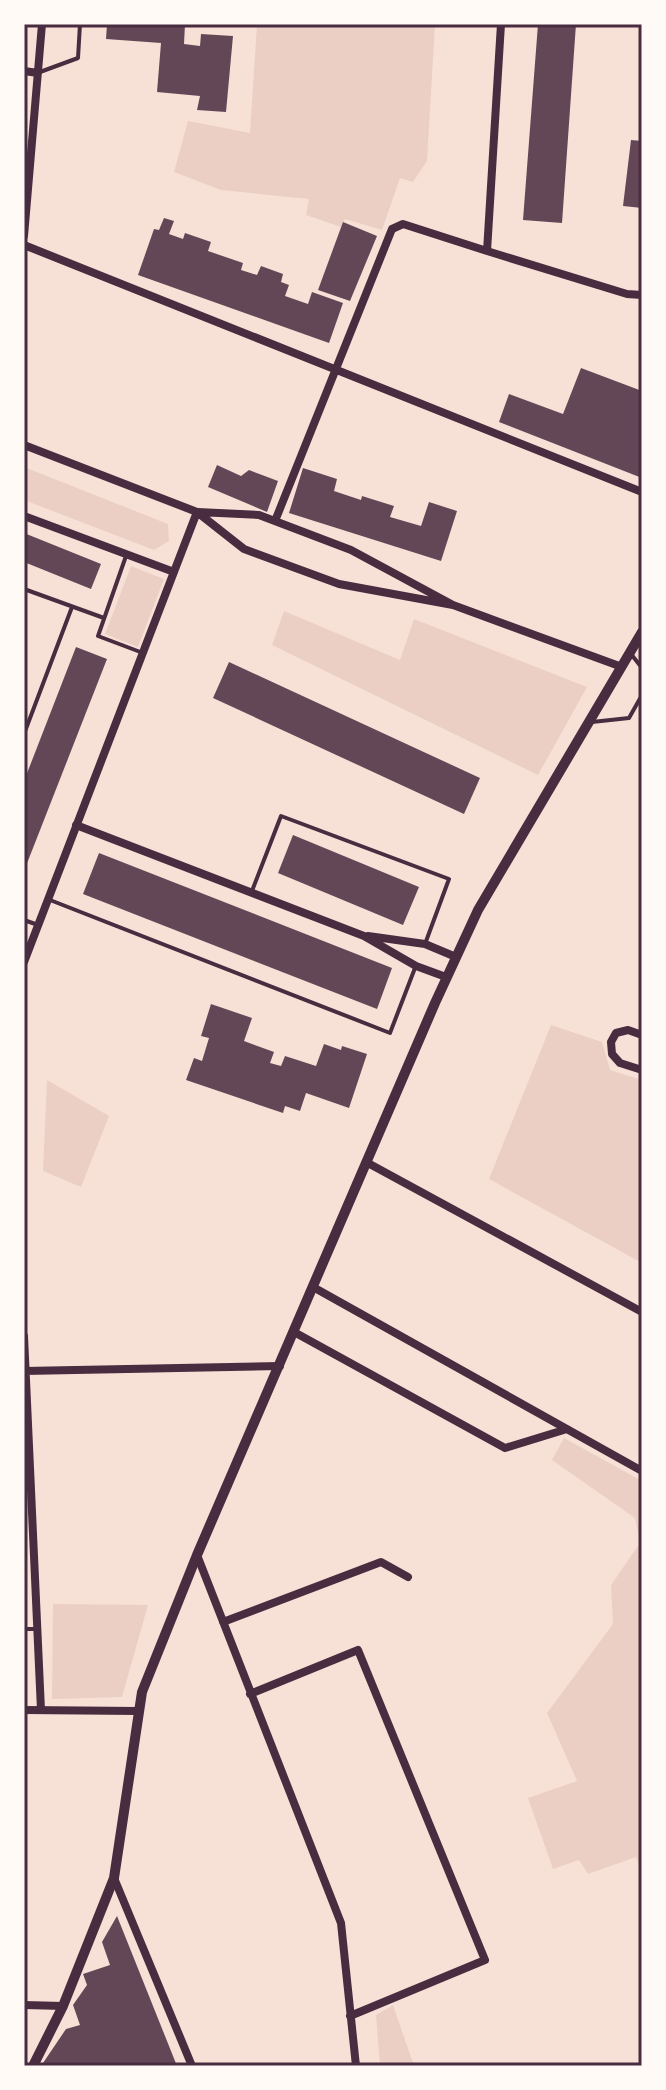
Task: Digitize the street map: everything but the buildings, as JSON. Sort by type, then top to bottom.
[{"type":"street","points":[[24,236],[42,24]]},
{"type":"street","points":[[487,251],[501,24]]},
{"type":"street","points":[[24,71],[38,73]]},
{"type":"street","points":[[275,521],[392,229],[403,224],[627,294],[642,295]]},
{"type":"street","points":[[24,245],[642,492]]},
{"type":"street","points":[[24,445],[197,512],[244,549],[339,584],[453,605]]},
{"type":"street","points":[[197,512],[259,515],[351,550],[453,605],[622,667]]},
{"type":"street","points":[[24,962],[197,512]]},
{"type":"street","points":[[24,516],[174,572]]},
{"type":"street","points":[[33,2066],[63,2006],[114,1878],[142,1692],[197,1555],[446,977],[478,910],[642,632]]},
{"type":"street","points":[[76,825],[364,936],[416,966],[446,977]]},
{"type":"street","points":[[364,936],[425,944],[456,957]]},
{"type":"street","points":[[642,1035],[628,1030],[616,1033],[611,1042],[612,1054],[620,1063],[642,1070]]},
{"type":"street","points":[[366,1162],[642,1312]]},
{"type":"street","points":[[313,1287],[642,1471]]},
{"type":"street","points":[[294,1332],[505,1448],[567,1429]]},
{"type":"street","points":[[24,1336],[41,1710]]},
{"type":"street","points":[[25,1371],[280,1366]]},
{"type":"street","points":[[197,1555],[341,1923],[356,2066]]},
{"type":"street","points":[[223,1622],[381,1562],[408,1577]]},
{"type":"street","points":[[250,1694],[358,1650],[485,1960],[350,2016]]},
{"type":"street","points":[[24,1710],[138,1711]]},
{"type":"street","points":[[114,1878],[192,2066]]},
{"type":"street","points":[[24,2005],[63,2006]]},
{"type":"lane","points":[[38,73],[78,58],[80,24]]},
{"type":"lane","points":[[127,555],[98,636],[143,653]]},
{"type":"lane","points":[[24,589],[104,618]]},
{"type":"lane","points":[[24,734],[72,607]]},
{"type":"lane","points":[[630,653],[642,668]]},
{"type":"lane","points":[[589,722],[629,718],[642,695]]},
{"type":"lane","points":[[252,893],[281,816],[449,879],[425,944]]},
{"type":"lane","points":[[48,899],[390,1033],[416,966]]},
{"type":"lane","points":[[24,920],[38,925]]},
{"type":"lane","points":[[24,1629],[37,1629]]},
{"type":"shaded area","points":[[257,24],[435,24],[427,161],[413,182],[400,178],[382,230],[345,219],[341,227],[306,215],[309,199],[221,190],[174,172],[188,121],[250,133]]},
{"type":"shaded area","points":[[24,467],[168,524],[169,541],[154,550],[24,500]]},
{"type":"shaded area","points":[[131,566],[164,579],[138,647],[105,634]]},
{"type":"shaded area","points":[[284,611],[400,660],[414,619],[587,687],[538,775],[272,645]]},
{"type":"shaded area","points":[[551,1025],[602,1042],[610,1070],[642,1080],[642,1263],[489,1179]]},
{"type":"shaded area","points":[[47,1080],[109,1116],[81,1187],[43,1171]]},
{"type":"shaded area","points":[[564,1438],[642,1481],[642,1872],[636,1857],[588,1874],[579,1860],[553,1869],[528,1798],[577,1781],[547,1713],[613,1624],[611,1585],[640,1543],[635,1518],[552,1460]]},
{"type":"shaded area","points":[[53,1604],[148,1605],[122,1697],[52,1699]]},
{"type":"shaded area","points":[[393,2005],[414,2066],[380,2066],[376,2015]]}]
